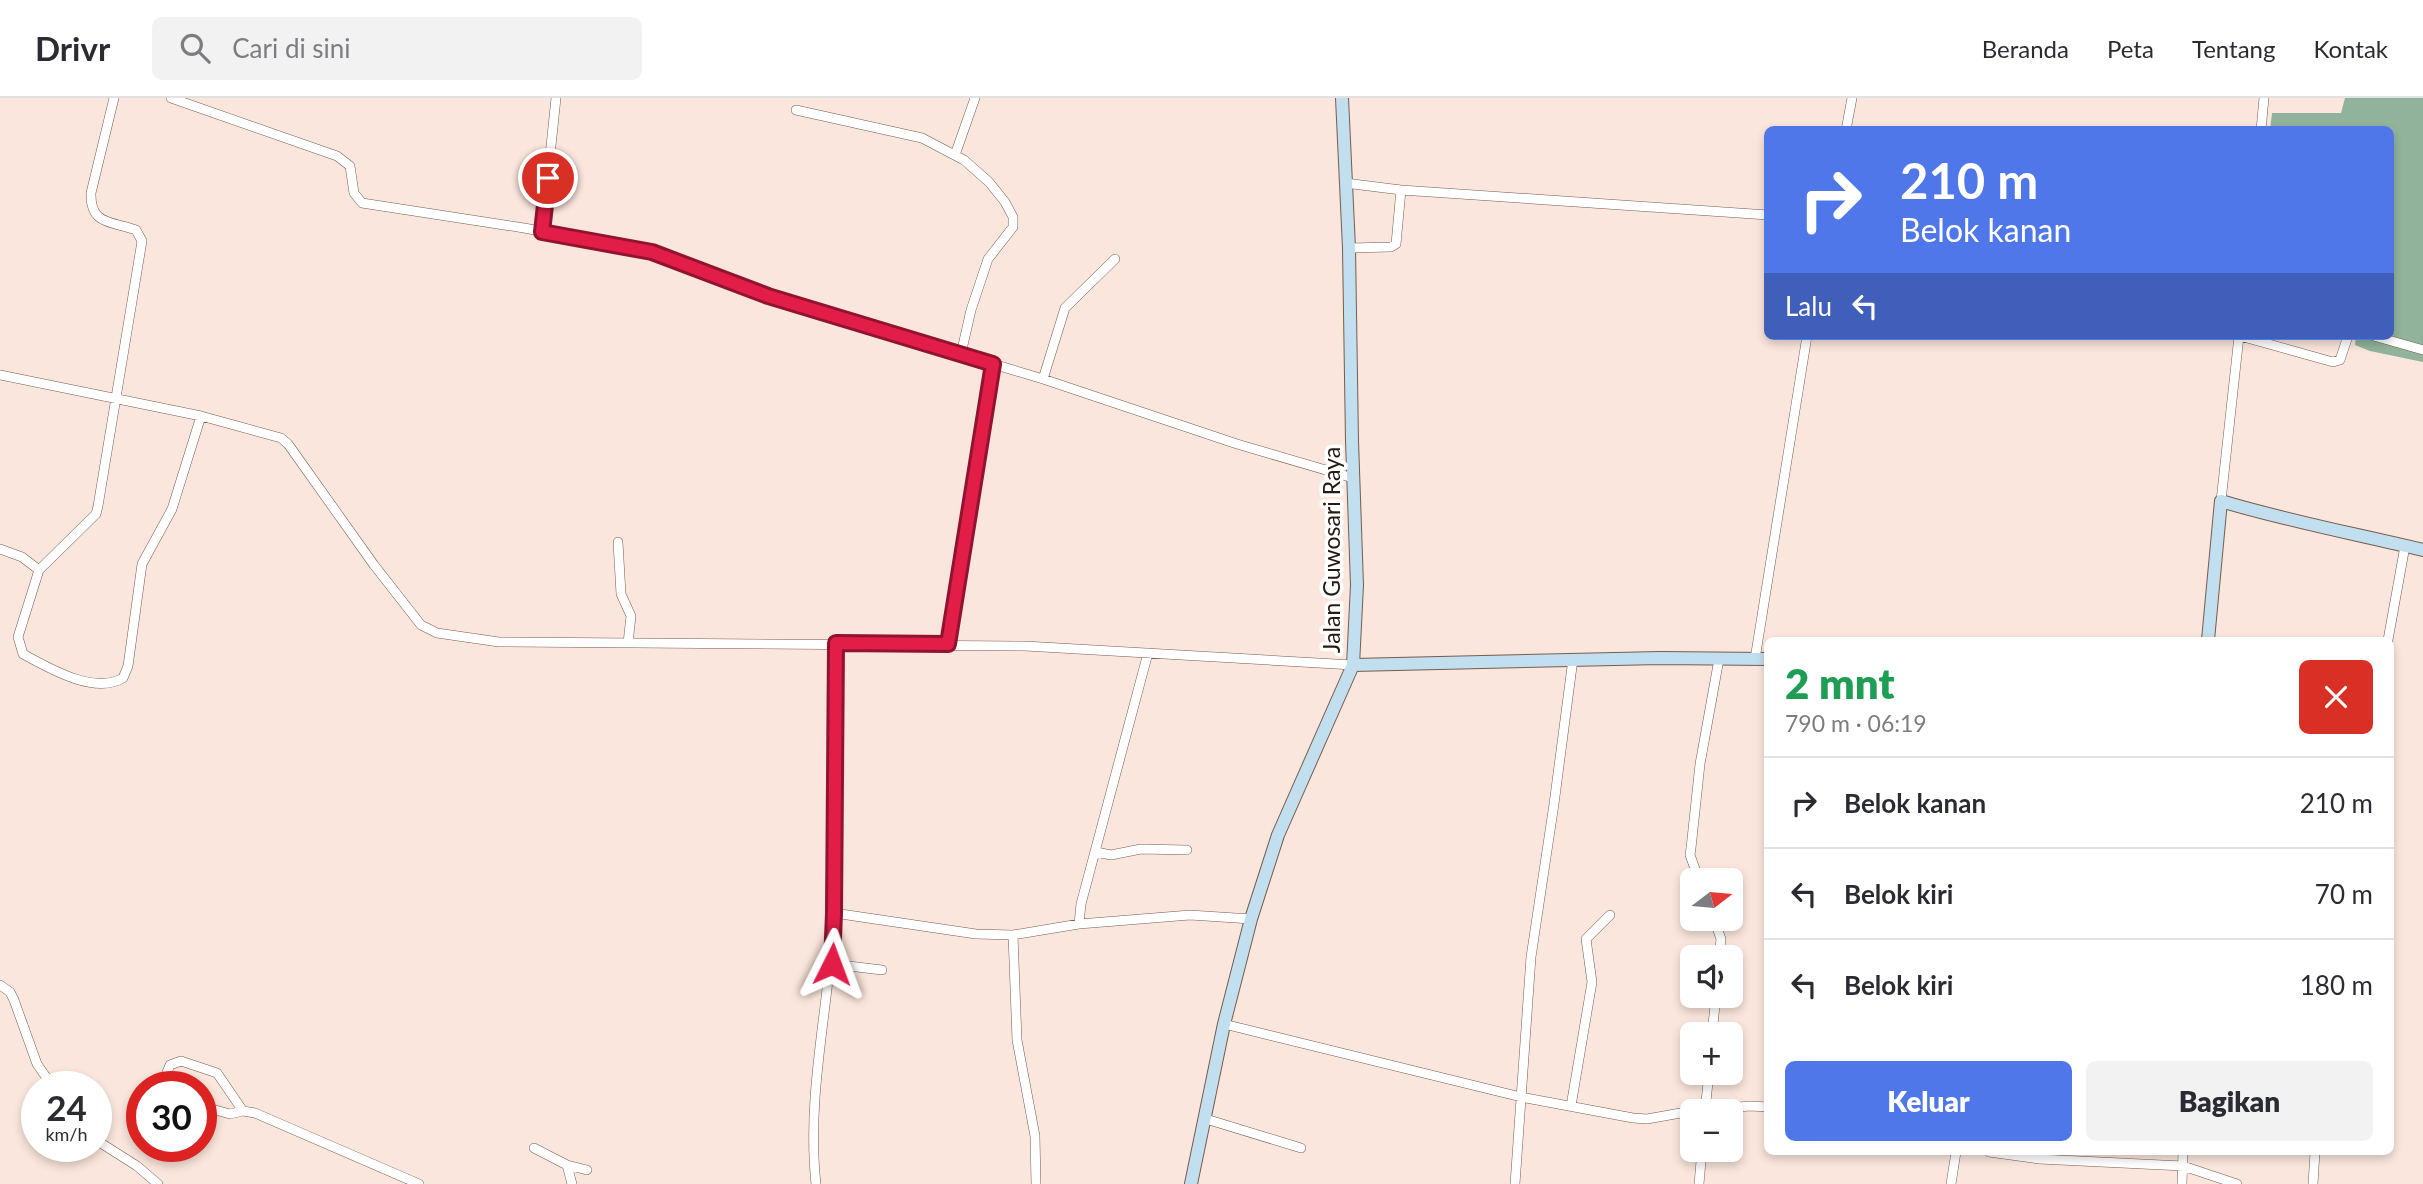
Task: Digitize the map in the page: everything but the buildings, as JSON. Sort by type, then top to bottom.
[{"type":"street","points":[[114,98],[91,192],[90,207],[101,219],[136,230],[142,241],[117,399],[96,514],[39,570],[18,637],[23,654],[70,678],[109,682],[123,678],[128,666],[142,564],[172,509],[201,416]]},
{"type":"street","points":[[171,98],[337,156],[350,166],[354,193],[362,203],[652,252],[768,296],[1042,379],[1237,444],[1353,478]]},
{"type":"street","points":[[542,232],[556,98]]},
{"type":"street","points":[[955,155],[975,98]]},
{"type":"street","name":"Jalan Guwosari Raya","points":[[1191,1184],[1224,1024],[1251,919],[1278,835],[1353,665],[1357,585],[1349,248],[1342,98]]},
{"type":"street","points":[[1847,126],[1852,98]]},
{"type":"street","points":[[2261,126],[2264,98]]},
{"type":"street","points":[[796,110],[922,138],[964,160],[989,182],[1005,202],[1013,216],[1013,226],[988,259],[971,310],[961,354]]},
{"type":"street","points":[[1345,183],[1401,190],[1764,215]]},
{"type":"street","points":[[1349,248],[1391,247],[1396,244],[1401,190]]},
{"type":"street","points":[[1042,379],[1063,313],[1115,259]]},
{"type":"street","points":[[1764,637],[1806,340]]},
{"type":"street","points":[[2208,637],[2239,340]]},
{"type":"street","points":[[2253,340],[2333,362],[2340,360],[2347,340]]},
{"type":"street","points":[[2388,340],[2423,350]]},
{"type":"street","points":[[948,644],[993,364]]},
{"type":"street","points":[[0,375],[201,416],[273,435],[288,444],[374,565],[421,625],[437,633],[499,642],[1025,646],[1353,665],[1573,659],[1761,659],[1764,638]]},
{"type":"street","points":[[2221,501],[2268,515],[2423,550]]},
{"type":"street","points":[[618,542],[621,594],[631,615],[628,643]]},
{"type":"street","points":[[2389,637],[2405,546]]},
{"type":"street","points":[[0,549],[22,557],[39,570]]},
{"type":"street","points":[[816,1184],[812,1126],[832,964],[834,913],[836,643]]},
{"type":"street","points":[[1079,924],[1081,904],[1148,653]]},
{"type":"street","points":[[1515,1184],[1531,957],[1555,804],[1573,659]]},
{"type":"street","points":[[1694,868],[1691,848],[1700,764],[1718,659]]},
{"type":"street","points":[[1096,852],[1111,855],[1141,849],[1186,850]]},
{"type":"street","points":[[834,913],[976,933],[1013,935],[1079,924],[1190,915],[1251,919]]},
{"type":"street","points":[[1571,1106],[1592,982],[1586,939],[1610,915]]},
{"type":"street","points":[[1013,935],[1017,1040],[1035,1136],[1036,1184]]},
{"type":"street","points":[[832,964],[882,970]]},
{"type":"street","points":[[0,985],[10,992],[14,1000],[42,1071]]},
{"type":"street","points":[[1224,1024],[1521,1097],[1647,1119],[1680,1113]]},
{"type":"street","points":[[168,1071],[170,1065],[181,1061],[211,1071]]},
{"type":"street","points":[[217,1073],[243,1111]]},
{"type":"street","points":[[1743,1108],[1764,1107]]},
{"type":"street","points":[[217,1110],[255,1113],[419,1184]]},
{"type":"street","points":[[1206,1119],[1301,1149]]},
{"type":"street","points":[[534,1148],[567,1164],[587,1170]]},
{"type":"street","points":[[112,1150],[158,1184]]},
{"type":"street","points":[[1951,1184],[1956,1155]]},
{"type":"street","points":[[2010,1155],[2039,1159],[2183,1166],[2237,1184]]},
{"type":"street","points":[[2182,1184],[2183,1155]]},
{"type":"street","points":[[2313,1184],[2315,1155]]},
{"type":"street","points":[[1699,1184],[1701,1162]]},
{"type":"street","points":[[567,1164],[572,1184]]},
{"type":"green space","points":[[2345,98],[2423,98],[2423,362],[2370,351],[2355,345],[2356,340],[2394,340],[2394,126],[2270,126],[2272,113],[2341,113]]},
{"type":"route","points":[[548,178],[542,232],[652,252],[768,296],[993,364],[948,644],[836,643],[832,964]]}]
